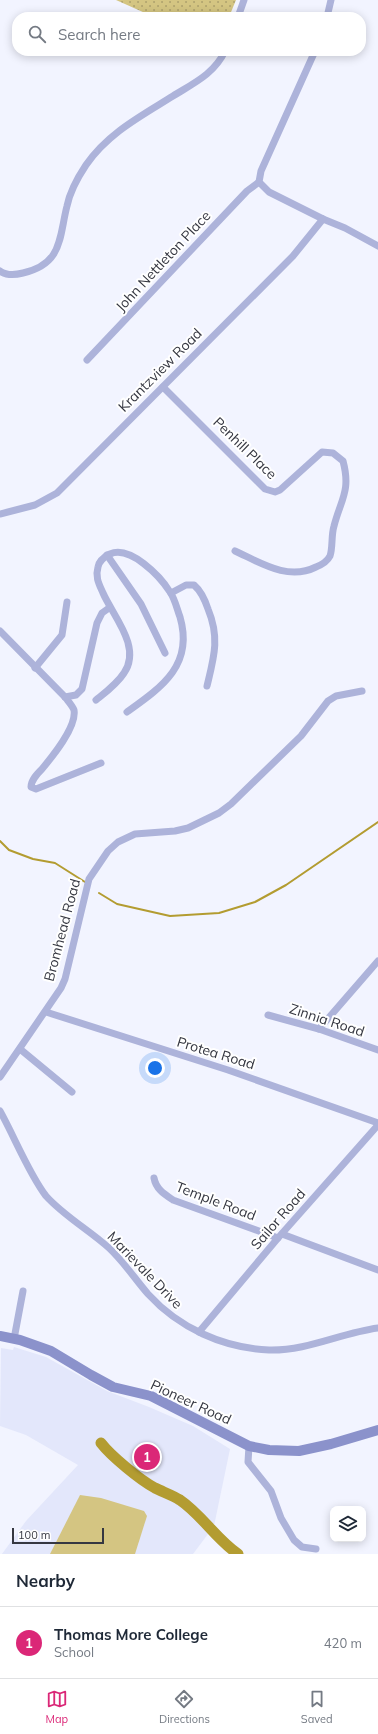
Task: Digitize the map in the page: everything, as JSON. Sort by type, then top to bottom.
[{"type":"main road","name":"Pioneer Road","points":[[0,1336],[50,1351],[113,1387],[151,1396],[249,1446],[269,1450],[299,1450],[331,1444],[378,1430]]},
{"type":"street","points":[[240,12],[244,0]]},
{"type":"street","points":[[328,12],[331,0]]},
{"type":"street","points":[[0,271],[11,275],[27,272],[40,266],[51,258],[61,240],[69,197],[94,154],[118,131],[208,75],[222,56]]},
{"type":"street","points":[[313,56],[261,172],[260,182],[266,190],[323,220],[345,228],[378,246]]},
{"type":"street","name":"John Nettleton Place","points":[[87,360],[247,191],[260,182]]},
{"type":"street","name":"Krantzview Road","points":[[0,514],[35,506],[52,498],[293,256],[323,220]]},
{"type":"street","name":"Penhill Place","points":[[163,387],[265,489],[275,492],[280,490],[322,452],[333,453],[343,461],[346,492],[334,524],[330,557],[326,561],[310,570],[289,572],[276,570],[235,551]]},
{"type":"street","points":[[96,700],[125,672],[130,656],[130,645],[110,608],[96,577],[98,565],[107,555],[119,552],[132,556],[171,593],[184,630],[181,660],[170,676],[153,693],[127,712]]},
{"type":"street","points":[[107,555],[141,604],[165,653]]},
{"type":"street","points":[[171,593],[186,585],[194,585],[203,597],[213,620],[216,647],[207,686]]},
{"type":"street","points":[[35,668],[62,635],[67,602]]},
{"type":"street","points":[[65,697],[76,695],[82,688],[97,623],[102,613],[110,608]]},
{"type":"street","points":[[0,631],[65,697],[74,710],[72,723],[54,754],[32,781],[30,787],[36,789],[101,763]]},
{"type":"street","name":"Bromhead Road","points":[[0,1076],[46,1012],[65,979],[89,879],[108,852],[126,837],[135,834],[175,831],[188,828],[219,813],[231,804],[301,736],[328,701],[336,696],[362,691]]},
{"type":"street","points":[[320,1029],[378,961]]},
{"type":"street","name":"Protea Road","points":[[46,1012],[228,1070],[378,1124]]},
{"type":"street","name":"Zinnia Road","points":[[268,1015],[320,1029],[378,1050]]},
{"type":"street","points":[[20,1049],[72,1092]]},
{"type":"street","name":"Marievale Drive","points":[[0,1111],[46,1195],[110,1250],[170,1316],[199,1332],[212,1337],[255,1348],[278,1350],[313,1345],[378,1328]]},
{"type":"street","name":"Sailor Road","points":[[199,1332],[207,1320],[378,1124]]},
{"type":"street","name":"Temple Road","points":[[154,1178],[155,1185],[163,1193],[174,1200],[378,1270]]},
{"type":"street","points":[[14,1339],[23,1291]]},
{"type":"street","points":[[207,1320],[208,1328],[212,1337]]},
{"type":"street","points":[[249,1446],[248,1462],[271,1491],[291,1536],[297,1544],[316,1549]]},
{"type":"shaded area","points":[[116,0],[236,0],[231,12],[143,12]]},
{"type":"shaded area","points":[[14,1347],[46,1357],[107,1391],[193,1426],[230,1449],[214,1526],[193,1554],[2,1554],[26,1521],[78,1465],[26,1435],[0,1426],[1,1348],[13,1350]]},
{"type":"shaded area","points":[[80,1495],[101,1498],[144,1511],[147,1516],[135,1554],[50,1554]]},
{"type":"waterway","points":[[99,893],[117,904],[170,916],[219,913],[255,902],[286,885],[378,822]]},
{"type":"waterway","points":[[0,841],[9,850],[33,859],[55,863],[85,882]]},
{"type":"waterway","points":[[101,1443],[134,1474],[155,1488],[177,1498],[188,1506],[230,1548],[238,1554]]},
{"type":"place","name":"Thomas More College","points":[[147,1457]]}]
